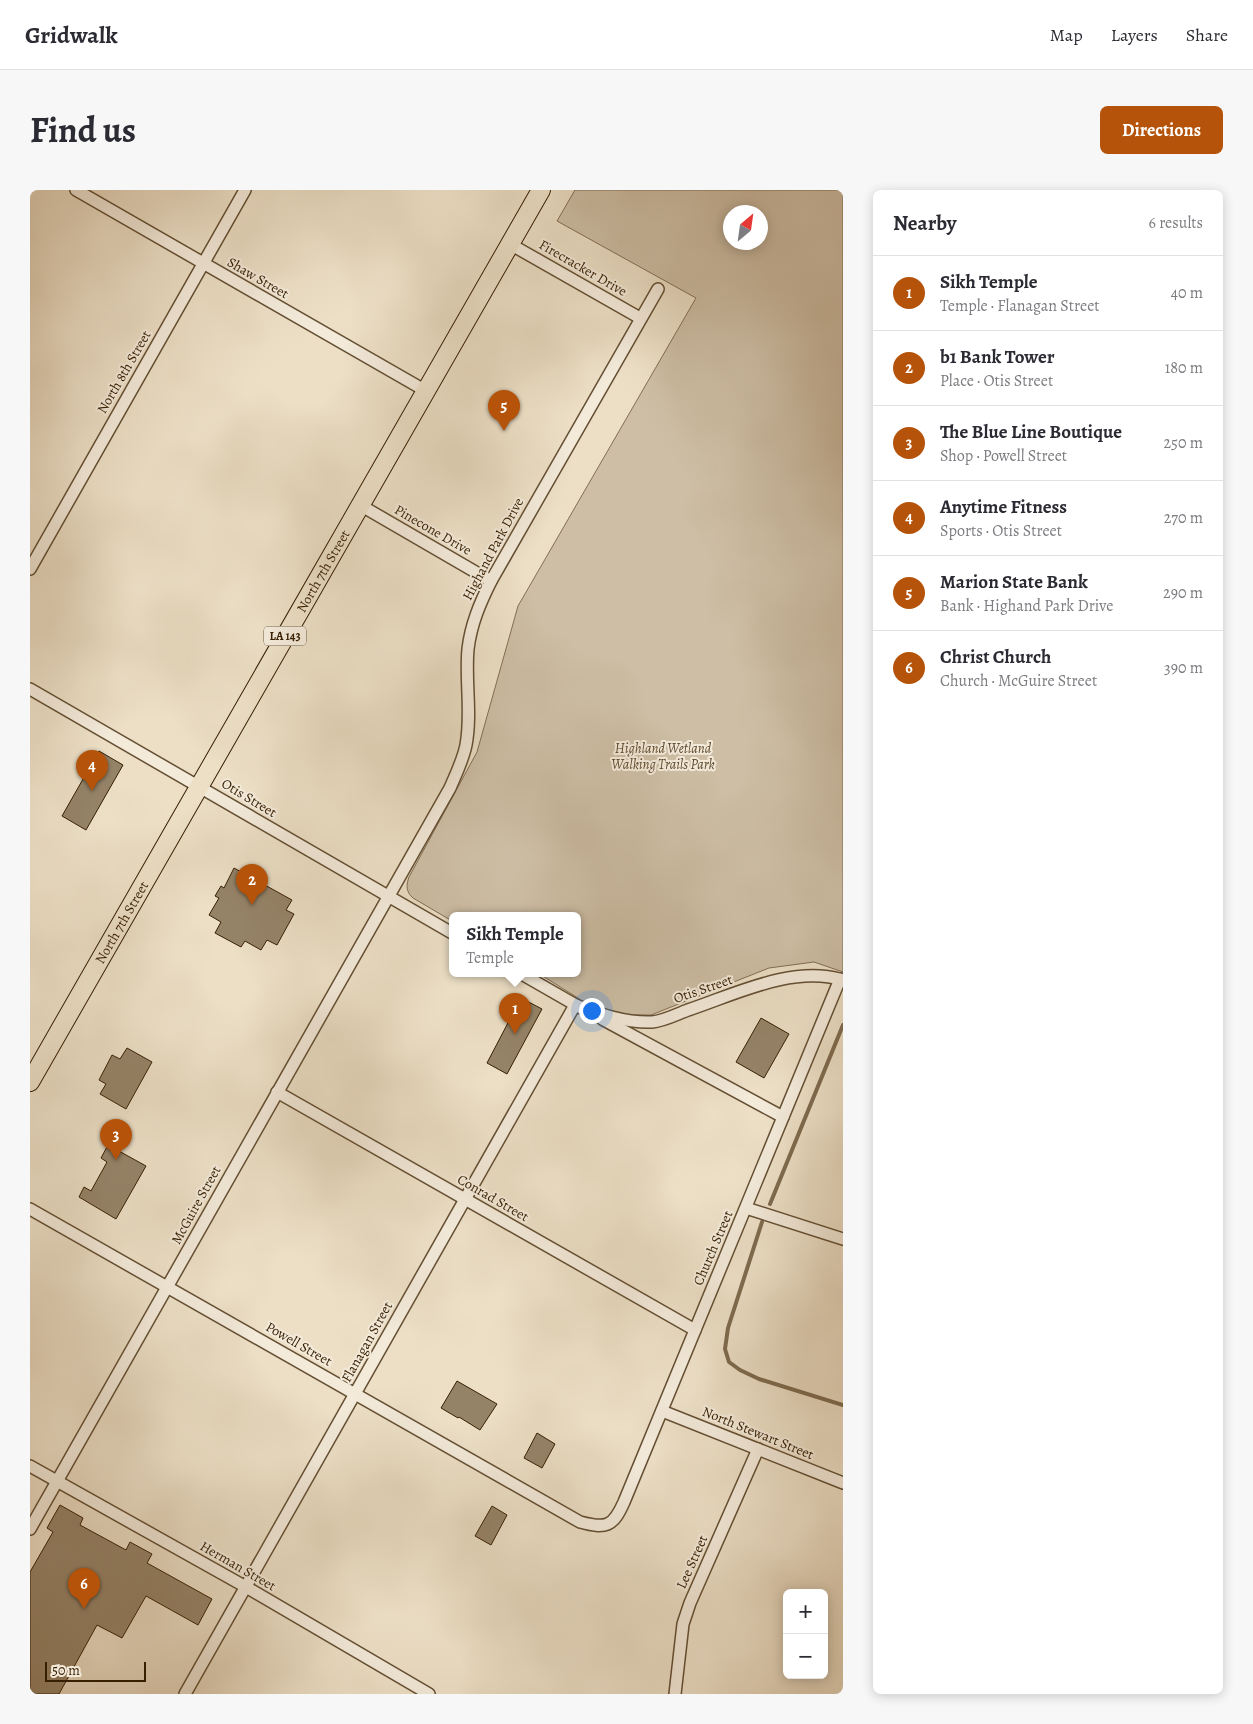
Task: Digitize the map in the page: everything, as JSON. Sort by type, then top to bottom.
[{"type":"main road","name":"North 7th Street","points":[[30,1082],[541,190]]},
{"type":"street","name":"Shaw Street","points":[[76,190],[426,391]]},
{"type":"street","name":"North 8th Street","points":[[30,569],[245,190]]},
{"type":"street","name":"Firecracker Drive","points":[[510,244],[640,318]]},
{"type":"street","name":"Highand Park Drive","points":[[390,896],[450,788],[463,757],[468,727],[468,651],[477,610],[491,581],[658,289]]},
{"type":"street","name":"Pinecone Drive","points":[[360,505],[491,581]]},
{"type":"street","name":"Otis Street","points":[[30,689],[449,931]]},
{"type":"street","name":"McGuire Street","points":[[30,1530],[390,896]]},
{"type":"street","name":"Otis Street","points":[[575,1005],[608,1017],[634,1022],[654,1022],[769,983],[793,978],[818,976],[841,980]]},
{"type":"street","name":"Otis Street","points":[[527,977],[783,1117]]},
{"type":"street","name":"Church Street","points":[[608,1524],[618,1515],[841,980]]},
{"type":"street","name":"Flanagan Street","points":[[185,1694],[575,1005]]},
{"type":"street","name":"Conrad Street","points":[[277,1092],[695,1330]]},
{"type":"street","name":"Powell Street","points":[[30,1208],[580,1522],[596,1526],[608,1524]]},
{"type":"street","points":[[746,1208],[843,1239]]},
{"type":"street","name":"North Stewart Street","points":[[662,1411],[843,1483]]},
{"type":"street","name":"Lee Street","points":[[675,1694],[683,1624],[690,1603],[758,1449]]},
{"type":"street","name":"Herman Street","points":[[30,1466],[246,1587],[429,1694]]},
{"type":"green space","name":"Highland Wetland Walking Trails Park","points":[[575,190],[843,190],[843,972],[814,962],[769,968],[651,1015],[607,1012],[586,1003],[544,977],[581,977],[581,912],[449,912],[449,919],[411,896],[407,886],[409,877],[477,752],[518,606],[696,298],[557,221]]},
{"type":"building","points":[[99,751],[123,765],[86,830],[62,816]]},
{"type":"building","points":[[234,868],[292,900],[286,910],[294,914],[277,945],[267,940],[261,950],[245,941],[241,947],[215,933],[221,922],[209,915],[219,898],[215,896],[221,886],[224,888]]},
{"type":"building","points":[[521,998],[542,1009],[507,1074],[487,1063]]},
{"type":"building","points":[[761,1018],[789,1034],[764,1078],[736,1062]]},
{"type":"building","points":[[127,1048],[152,1062],[126,1109],[100,1094],[106,1084],[99,1080],[112,1055],[120,1059]]},
{"type":"building","points":[[108,1145],[146,1166],[116,1219],[79,1197],[84,1187],[91,1191],[107,1162],[101,1158]]},
{"type":"building","points":[[457,1381],[497,1404],[480,1430],[441,1408]]},
{"type":"building","points":[[537,1433],[555,1444],[542,1468],[524,1458]]},
{"type":"building","points":[[60,1505],[83,1518],[80,1525],[126,1550],[130,1542],[152,1554],[147,1563],[212,1599],[198,1625],[146,1596],[122,1638],[97,1625],[59,1694],[30,1694],[30,1572],[53,1532],[47,1528]]},
{"type":"building","points":[[492,1506],[507,1515],[491,1545],[475,1536]]},
{"type":"waterway","points":[[770,1204],[843,1025]]},
{"type":"waterway","points":[[762,1222],[728,1328],[725,1349],[729,1362],[740,1370],[759,1379],[843,1405]]},
{"type":"place","name":"Marion State Bank","points":[[504,431]]},
{"type":"place","name":"Anytime Fitness","points":[[92,791]]},
{"type":"place","name":"b1 Bank Tower","points":[[252,905]]},
{"type":"place","name":"Sikh Temple","points":[[515,1034]]},
{"type":"place","name":"The Blue Line Boutique","points":[[116,1160]]},
{"type":"place","name":"Christ Church","points":[[84,1609]]}]
